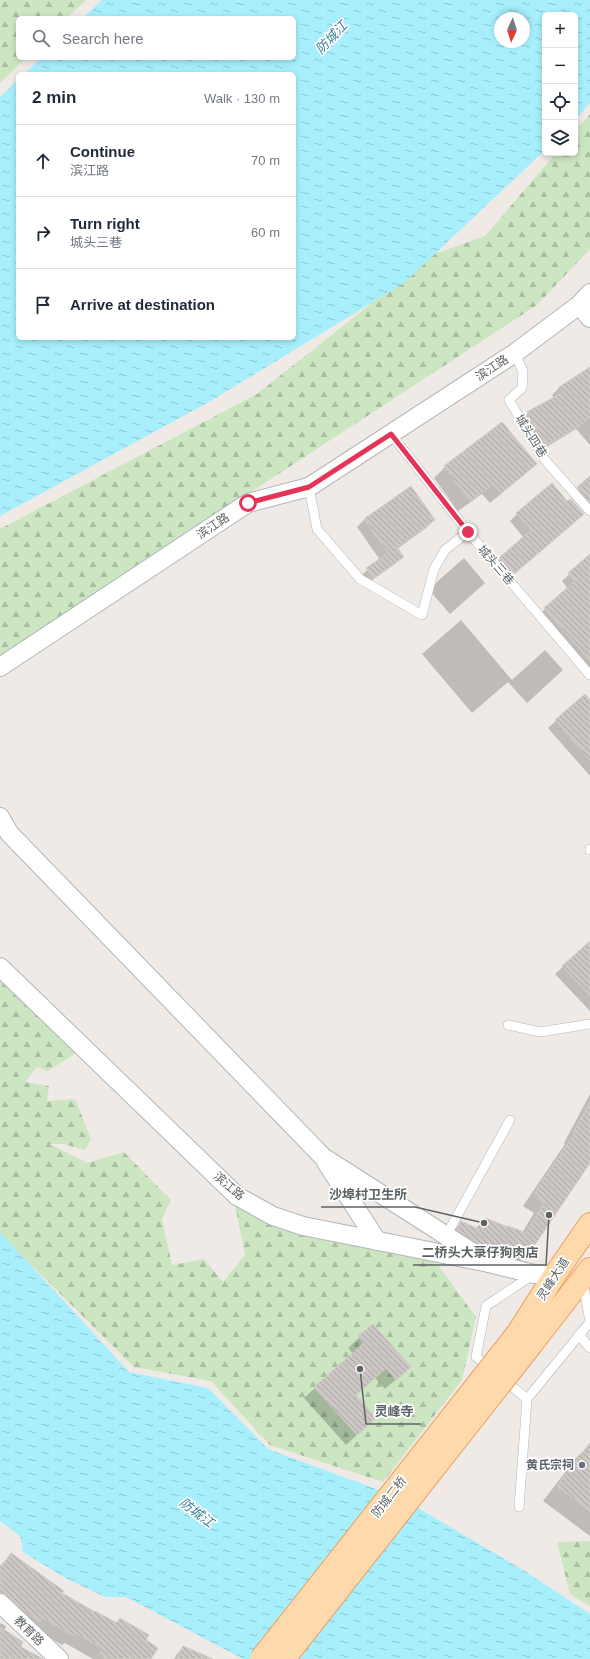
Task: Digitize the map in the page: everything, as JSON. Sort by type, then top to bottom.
[{"type":"main road","name":"灵峰大道","points":[[524,1340],[544,1275],[590,1224]]},
{"type":"main road","name":"灵峰大道","points":[[524,1340],[586,1274]]},
{"type":"main road","name":"防城二桥","points":[[261,1659],[524,1340]]},
{"type":"main road","name":"防城二桥","points":[[284,1659],[524,1340]]},
{"type":"street","name":"滨江路","points":[[0,667],[248,503],[309,487],[586,306]]},
{"type":"street","points":[[0,817],[9,833],[323,1157],[377,1241]]},
{"type":"street","name":"滨江路","points":[[0,967],[237,1196],[273,1216],[303,1226],[544,1275]]},
{"type":"street","points":[[323,1157],[489,1264]]},
{"type":"street","name":"教育路","points":[[0,1603],[58,1659]]},
{"type":"lane","name":"城头四巷","points":[[515,353],[523,372],[522,388],[509,400],[545,460],[590,511]]},
{"type":"lane","name":"城头三巷","points":[[391,434],[468,532],[590,675]]},
{"type":"lane","points":[[309,487],[317,529],[360,579],[422,615],[434,569],[445,550],[468,532]]},
{"type":"lane","points":[[508,1025],[540,1032],[590,1024]]},
{"type":"lane","points":[[446,1236],[510,1120]]},
{"type":"lane","points":[[519,1507],[527,1399],[590,1322],[586,1274]]},
{"type":"lane","points":[[527,1399],[476,1357],[486,1306],[544,1275]]},
{"type":"lane","points":[[580,1335],[590,1348]]},
{"type":"green space","points":[[0,0],[86,0],[69,16],[16,16],[16,60],[24,60],[0,83]]},
{"type":"green space","points":[[590,114],[590,249],[537,305],[0,656],[0,529],[257,394],[434,254],[485,236],[553,156],[578,156],[578,128]]},
{"type":"green space","points":[[0,980],[76,1053],[48,1071],[37,1067],[25,1082],[49,1086],[47,1101],[75,1099],[91,1139],[85,1150],[63,1144],[49,1144],[87,1163],[124,1152],[171,1200],[162,1219],[172,1265],[204,1259],[223,1282],[245,1255],[235,1205],[284,1230],[435,1261],[476,1317],[462,1380],[383,1482],[270,1445],[211,1381],[134,1367],[0,1234]]},
{"type":"green space","points":[[590,1541],[590,1606],[570,1594],[557,1542]]},
{"type":"water","name":"防城江","points":[[102,0],[590,0],[590,103],[578,117],[578,12],[542,12],[542,153],[404,283],[209,402],[0,516],[0,97],[16,82],[16,340],[296,340],[296,72],[26,72],[39,60],[296,60],[296,16],[85,16]]},
{"type":"water","name":"防城江","points":[[0,1232],[129,1372],[208,1388],[268,1449],[403,1499],[528,1573],[590,1614],[590,1659],[243,1659],[126,1597],[105,1597],[67,1579],[23,1552],[20,1536],[0,1521]]},
{"type":"building","points":[[590,367],[590,417],[581,425],[546,445],[527,412],[563,392],[559,387]]},
{"type":"building","points":[[502,422],[537,464],[501,493],[493,484],[470,501],[444,466]]},
{"type":"building","points":[[590,476],[590,502],[577,487]]},
{"type":"building","points":[[552,483],[567,501],[571,499],[584,514],[514,574],[499,558],[531,530],[516,513]]},
{"type":"building","points":[[411,486],[435,520],[397,547],[404,557],[373,578],[366,568],[388,553],[364,519]]},
{"type":"building","points":[[590,554],[590,661],[544,608],[575,581],[568,573]]},
{"type":"building","points":[[585,694],[590,700],[590,760],[555,720]]},
{"type":"building","points":[[590,941],[590,996],[562,966]]},
{"type":"building","points":[[590,1102],[590,1163],[526,1258],[495,1245],[493,1250],[477,1243],[456,1230],[461,1221],[480,1230],[485,1218],[526,1233],[544,1203],[533,1195],[575,1133],[573,1133]]},
{"type":"building","points":[[373,1324],[411,1367],[396,1380],[386,1368],[356,1395],[376,1418],[357,1435],[314,1387],[364,1343],[358,1336]]},
{"type":"building","name":"黄氏宗祠","points":[[590,1443],[590,1511],[557,1486]]},
{"type":"building","points":[[11,1553],[64,1591],[62,1593],[117,1623],[120,1618],[149,1635],[146,1640],[158,1648],[151,1659],[105,1659],[99,1654],[103,1648],[75,1633],[73,1636],[43,1618],[40,1622],[18,1606],[7,1595],[0,1593],[0,1568]]},
{"type":"building","points":[[0,1627],[23,1642],[21,1647],[43,1659],[0,1659]]},
{"type":"building","points":[[183,1646],[213,1659],[177,1659]]},
{"type":"place","name":"二桥头大菉仔狗肉店","points":[[549,1215]]},
{"type":"place","name":"沙埠村卫生所","points":[[484,1223]]},
{"type":"place","name":"灵峰寺","points":[[360,1369]]},
{"type":"place","name":"黄氏宗祠","points":[[582,1465]]},
{"type":"route","points":[[248,503],[309,487],[391,434],[468,532]]}]
